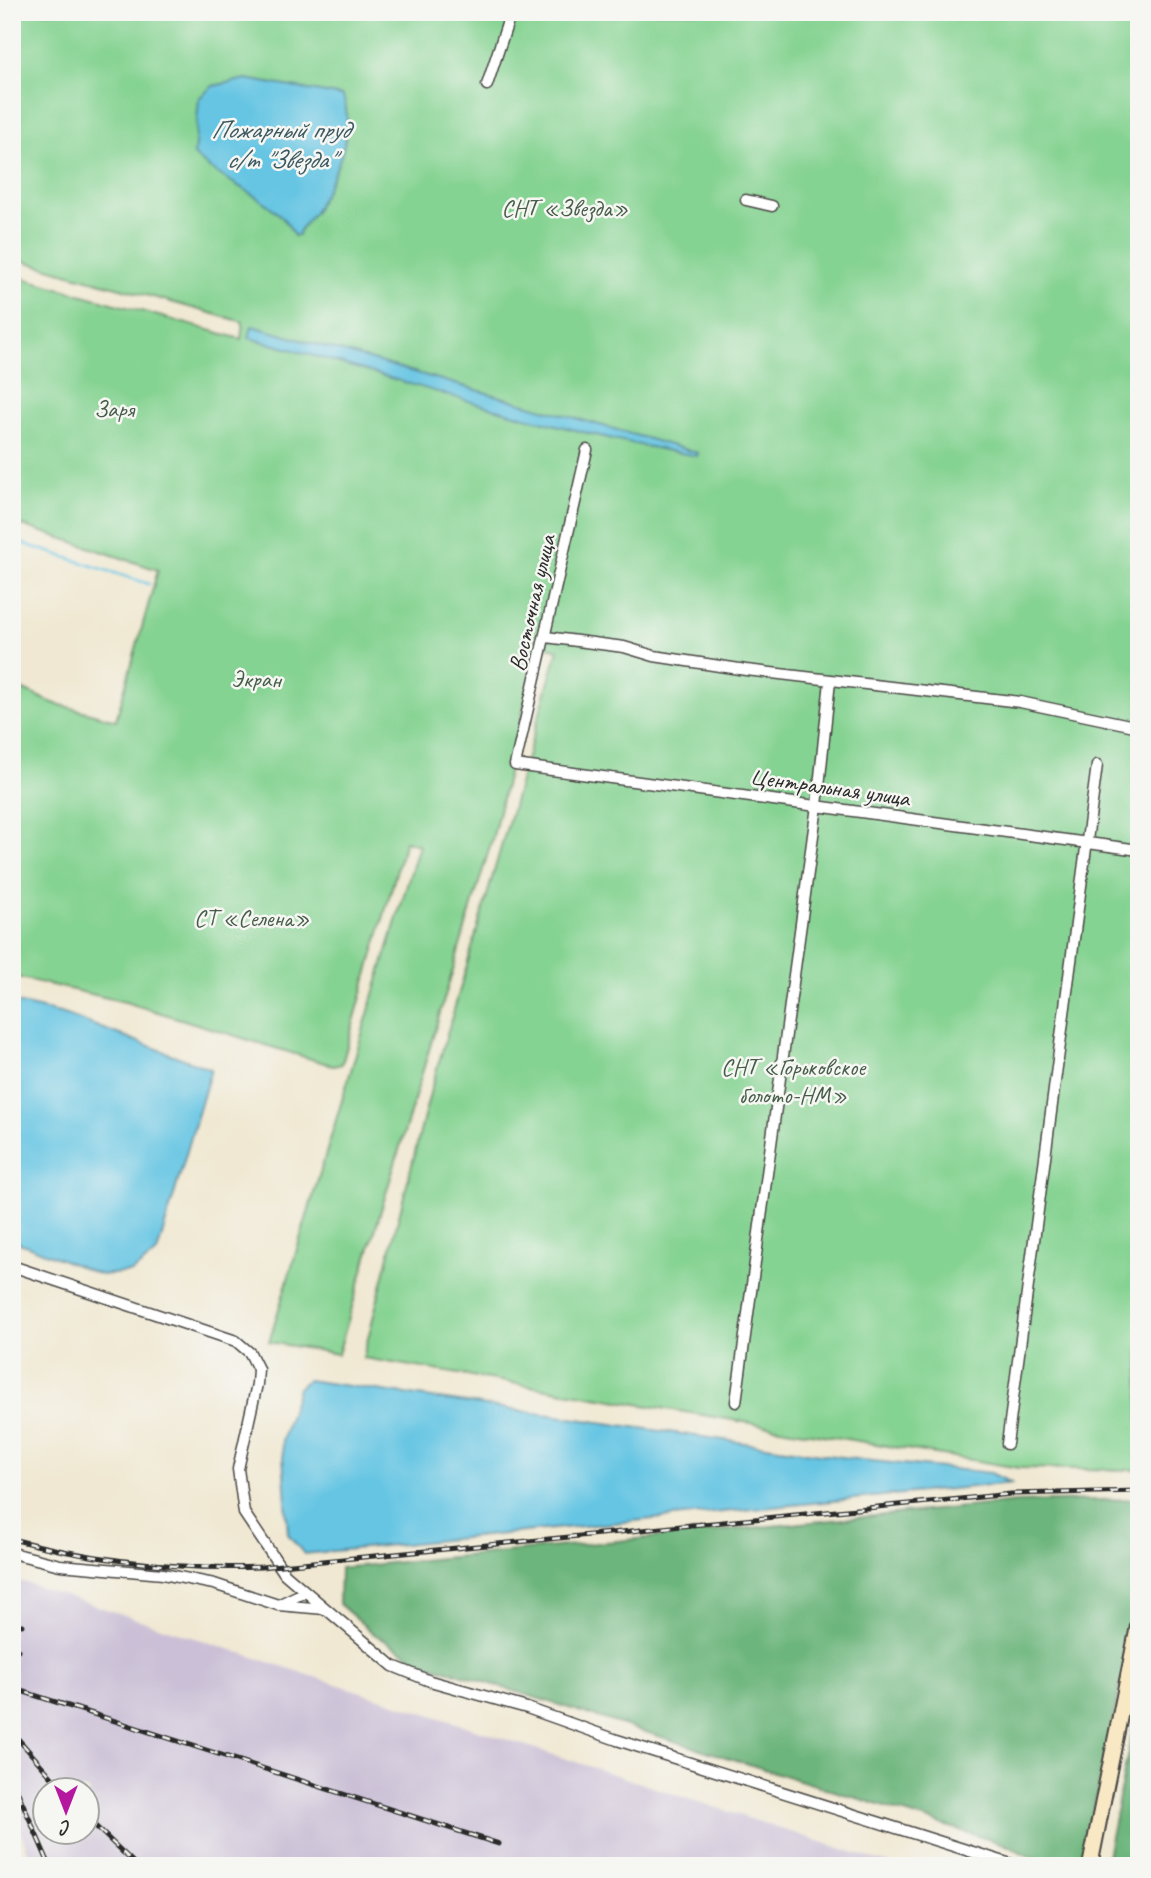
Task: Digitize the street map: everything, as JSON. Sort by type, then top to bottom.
[{"type":"street","points":[[487,85],[511,12]]},
{"type":"street","points":[[746,200],[772,206]]},
{"type":"street","name":"Восточная улица","points":[[515,765],[587,450]]},
{"type":"street","points":[[546,637],[830,681],[1020,702],[1139,727]]},
{"type":"street","points":[[736,1402],[817,806],[830,681]]},
{"type":"street","name":"Центральная улица","points":[[515,765],[1139,850]]},
{"type":"street","points":[[1007,1444],[1016,1357],[1097,765]]},
{"type":"street","points":[[12,1266],[236,1342],[250,1353],[258,1370],[239,1461],[240,1501],[244,1513],[271,1556],[305,1591],[393,1666],[430,1681],[527,1708],[630,1745],[1017,1866]]},
{"type":"street","points":[[12,1553],[60,1565],[175,1577],[214,1584],[278,1605],[325,1609]]},
{"type":"street","points":[[278,1605],[305,1591]]},
{"type":"street","points":[[1090,1866],[1139,1621]]},
{"type":"shaded area","points":[[12,1579],[895,1866],[34,1866],[12,1811]]},
{"type":"green space","name":"СНТ «Горьковское болото-НМ»","points":[[12,12],[1139,12],[1139,1470],[1019,1468],[363,1358],[430,1093],[558,650],[539,644],[493,836],[338,1354],[269,1342],[419,845],[405,841],[342,1064],[334,1066],[125,1002],[12,976],[12,685],[53,703],[116,720],[158,570],[12,522],[12,275],[241,339],[243,322],[12,258]]},
{"type":"green space","points":[[1139,1499],[1139,1600],[1081,1866],[1049,1866],[1007,1845],[421,1662],[374,1634],[339,1604],[340,1568],[1017,1502]]},
{"type":"green space","points":[[1139,1698],[1139,1866],[1105,1866]]},
{"type":"water","name":"Пожарный пруд с/т \"Звезда\"","points":[[246,79],[343,96],[347,125],[342,154],[323,196],[298,235],[294,236],[287,223],[264,202],[194,155],[199,98],[213,86]]},
{"type":"water","points":[[252,326],[698,453],[697,456],[640,445],[527,418],[249,338]]},
{"type":"water","points":[[12,1002],[64,1014],[211,1069],[157,1253],[132,1272],[101,1275],[12,1240]]},
{"type":"water","points":[[307,1380],[862,1460],[991,1473],[1011,1483],[304,1554],[288,1534],[282,1440],[298,1388]]},
{"type":"waterway","points":[[12,540],[149,584]]},
{"type":"railway","points":[[12,1539],[74,1553],[135,1562],[198,1567],[261,1567],[1011,1494],[1139,1491]]},
{"type":"railway","points":[[12,1624],[22,1625]]},
{"type":"railway","points":[[12,1648],[18,1650]]},
{"type":"railway","points":[[12,1688],[499,1844]]},
{"type":"railway","points":[[12,1732],[51,1776]]},
{"type":"railway","points":[[12,1779],[50,1866]]},
{"type":"railway","points":[[102,1832],[137,1866]]},
{"type":"park label","name":"СНТ «Звезда»","points":[[565,208]]},
{"type":"park label","name":"Заря","points":[[114,409]]},
{"type":"park label","name":"Экран","points":[[256,679]]},
{"type":"park label","name":"СТ «Селена»","points":[[252,918]]}]
